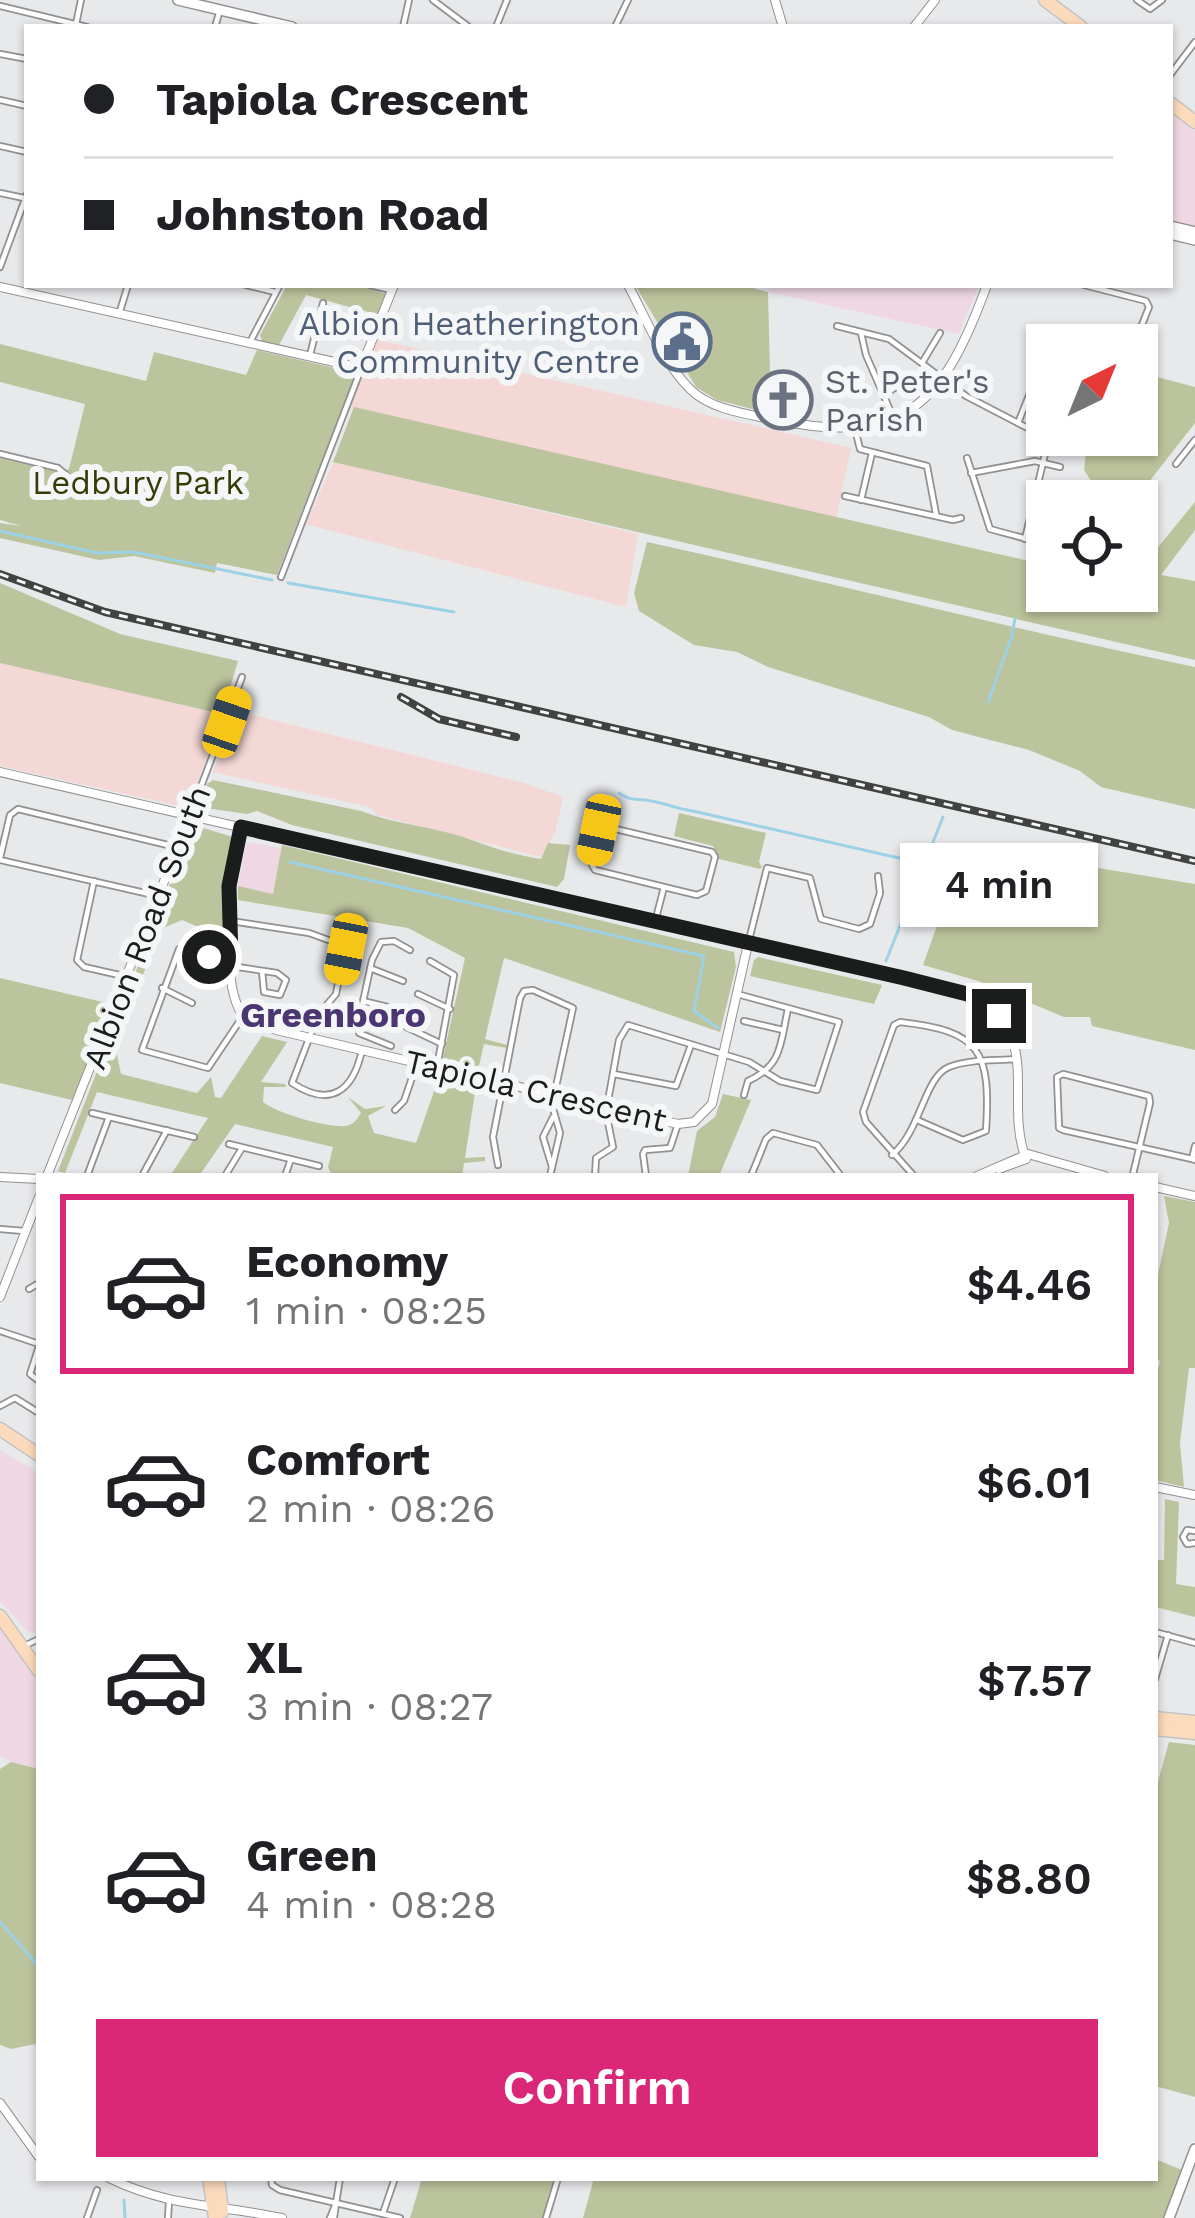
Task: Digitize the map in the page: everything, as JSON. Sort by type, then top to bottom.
[{"type":"main road","points":[[178,0],[279,24]]},
{"type":"main road","points":[[1035,0],[1066,24]]},
{"type":"main road","points":[[1045,0],[1077,24]]},
{"type":"main road","points":[[0,1429],[36,1453]]},
{"type":"main road","points":[[0,1439],[36,1462]]},
{"type":"main road","points":[[0,1607],[35,1648]]},
{"type":"main road","points":[[0,1616],[35,1648]]},
{"type":"main road","points":[[1158,1718],[1195,1722]]},
{"type":"main road","points":[[1158,1729],[1195,1733]]},
{"type":"main road","points":[[1169,2218],[1195,2149]]},
{"type":"main road","points":[[213,2181],[218,2213]]},
{"type":"street","points":[[434,0],[466,24]]},
{"type":"street","points":[[916,24],[935,0]]},
{"type":"street","points":[[1137,0],[1150,9],[1162,0]]},
{"type":"street","points":[[0,6],[68,24]]},
{"type":"street","points":[[216,24],[220,10]]},
{"type":"street","points":[[1173,71],[1194,45]]},
{"type":"street","points":[[0,267],[24,202]]},
{"type":"street","points":[[0,240],[10,242]]},
{"type":"street","points":[[0,286],[362,368]]},
{"type":"street","points":[[120,311],[127,288]]},
{"type":"street","points":[[258,288],[277,293]]},
{"type":"street","points":[[250,342],[279,288]]},
{"type":"street","points":[[281,577],[393,288]]},
{"type":"street","points":[[630,288],[681,377],[706,401],[819,429],[855,429],[893,418],[921,401],[943,380],[966,343],[986,288]]},
{"type":"street","points":[[1096,288],[1146,301],[1149,307],[1142,324]]},
{"type":"street","points":[[310,355],[323,303]]},
{"type":"street","points":[[318,324],[374,337]]},
{"type":"street","points":[[837,326],[889,339],[943,380],[1026,426]]},
{"type":"street","points":[[861,333],[893,418]]},
{"type":"street","points":[[922,363],[940,333]]},
{"type":"street","points":[[883,394],[907,380]]},
{"type":"street","points":[[1018,423],[1026,403]]},
{"type":"street","points":[[855,429],[857,445],[872,453],[927,466],[936,514]]},
{"type":"street","points":[[1176,464],[1195,440]]},
{"type":"street","points":[[861,500],[872,453]]},
{"type":"street","points":[[0,454],[58,468],[73,481]]},
{"type":"street","points":[[967,458],[990,529],[1025,539],[1046,456]]},
{"type":"street","points":[[971,473],[1025,462],[1060,466]]},
{"type":"street","points":[[844,496],[953,520],[962,518]]},
{"type":"street","name":"Albion Road South","points":[[48,1173],[242,677]]},
{"type":"street","points":[[0,772],[971,995],[1006,1025],[1017,1059],[1026,1156]]},
{"type":"street","points":[[159,896],[0,859],[10,815],[18,809],[177,847]]},
{"type":"street","points":[[603,826],[712,851],[711,874],[702,895],[664,887],[595,871],[592,865],[603,826]]},
{"type":"street","points":[[241,827],[230,871],[231,963],[232,998],[243,1016],[208,1068],[142,1050],[179,949],[187,947],[231,963],[262,970],[284,976],[280,995],[264,992],[262,970]]},
{"type":"street","points":[[748,944],[767,868],[810,878],[821,920],[860,929],[869,924],[875,909],[878,876]]},
{"type":"street","points":[[94,881],[77,960],[84,967],[128,977]]},
{"type":"street","points":[[655,922],[664,887]]},
{"type":"street","points":[[231,921],[309,933],[345,945],[336,994],[318,1015],[292,1083],[341,1094],[368,1048]]},
{"type":"street","points":[[368,1048],[358,1031],[370,968],[382,940],[410,950]]},
{"type":"street","name":"Tapiola Crescent","points":[[243,1016],[263,1027],[678,1124],[694,1122],[709,1109],[748,944]]},
{"type":"street","points":[[430,961],[454,974],[437,1067]]},
{"type":"street","points":[[370,968],[403,981]]},
{"type":"street","points":[[162,988],[192,1003]]},
{"type":"street","points":[[498,1165],[492,1146],[520,998],[524,991],[533,990],[573,1008],[553,1116],[543,1137],[552,1167]]},
{"type":"street","points":[[418,994],[450,1009]]},
{"type":"street","points":[[595,1173],[597,1155],[613,1148],[607,1106],[620,1040],[628,1025],[749,1062],[780,1081],[817,1090],[839,1022],[737,994]]},
{"type":"street","points":[[363,1001],[404,1011]]},
{"type":"street","points":[[744,1095],[748,1082],[776,1063],[788,1010]]},
{"type":"street","points":[[744,1021],[783,1030]]},
{"type":"street","points":[[911,1173],[866,1122],[863,1112],[894,1025],[904,1022],[960,1034],[977,1048],[981,1062],[986,1132],[963,1140],[917,1120]]},
{"type":"street","points":[[402,1024],[442,1044]]},
{"type":"street","points":[[614,1074],[676,1086],[691,1045]]},
{"type":"street","points":[[368,1048],[391,1046]]},
{"type":"street","points":[[892,1155],[910,1139],[937,1075],[950,1066],[1017,1059]]},
{"type":"street","points":[[395,1110],[404,1101],[417,1063]]},
{"type":"street","points":[[1133,1173],[1139,1147],[1149,1096],[1063,1074],[1057,1077],[1059,1128],[1139,1147],[1193,1160],[1195,1146]]},
{"type":"street","points":[[92,1113],[194,1137]]},
{"type":"street","points":[[551,1173],[560,1133],[553,1116]]},
{"type":"street","points":[[88,1173],[110,1117]]},
{"type":"street","points":[[646,1173],[645,1150],[670,1148],[678,1124]]},
{"type":"street","points":[[144,1173],[167,1130]]},
{"type":"street","points":[[752,1173],[773,1133],[818,1145],[840,1173]]},
{"type":"street","points":[[229,1144],[320,1166]]},
{"type":"street","points":[[227,1173],[242,1148]]},
{"type":"street","points":[[983,1173],[1026,1156],[1092,1173]]},
{"type":"street","points":[[286,1173],[291,1159]]},
{"type":"street","points":[[0,1177],[36,1179]]},
{"type":"street","points":[[1158,1188],[1195,1196]]},
{"type":"street","points":[[0,1297],[36,1205]]},
{"type":"street","points":[[0,1228],[26,1231]]},
{"type":"street","points":[[29,1289],[36,1285]]},
{"type":"street","points":[[0,1331],[36,1344]]},
{"type":"street","points":[[0,1406],[15,1398],[36,1411]]},
{"type":"street","points":[[1158,1488],[1195,1495]]},
{"type":"street","points":[[1193,1547],[1185,1543],[1184,1534],[1195,1532]]},
{"type":"street","points":[[1158,1633],[1195,1643]]},
{"type":"street","points":[[1158,1669],[1168,1635]]},
{"type":"street","points":[[0,2103],[36,2153]]},
{"type":"street","points":[[115,2181],[136,2192],[218,2213],[282,2218]]},
{"type":"street","points":[[271,2181],[280,2190],[400,2218]]},
{"type":"street","points":[[332,2218],[339,2181]]},
{"type":"street","points":[[383,2213],[394,2181]]},
{"type":"street","points":[[546,2218],[557,2181]]},
{"type":"street","points":[[87,2218],[98,2190]]},
{"type":"street","points":[[168,2218],[169,2201]]},
{"type":"shaded area","points":[[1173,114],[1195,131],[1195,227],[1173,221]]},
{"type":"shaded area","points":[[769,288],[978,288],[959,334],[768,292]]},
{"type":"shaded area","points":[[375,339],[851,448],[836,519],[347,409]]},
{"type":"shaded area","points":[[334,462],[638,534],[626,607],[305,524]]},
{"type":"shaded area","points":[[0,663],[222,714],[189,808],[0,766]]},
{"type":"shaded area","points":[[237,711],[563,797],[555,833],[541,857],[377,815],[370,807],[213,772]]},
{"type":"shaded area","points":[[250,842],[283,849],[273,894],[238,886]]},
{"type":"shaded area","points":[[0,1450],[36,1471],[36,1633],[27,1631],[0,1601]]},
{"type":"shaded area","points":[[0,1624],[36,1679],[36,1768],[0,1755]]},
{"type":"green space","points":[[285,288],[367,288],[386,294],[379,315],[306,295],[279,345],[262,341],[260,335]]},
{"type":"green space","points":[[637,288],[768,292],[770,372],[764,412],[717,400],[696,387]]},
{"type":"green space","name":"Ledbury Park","points":[[0,344],[146,381],[154,352],[246,375],[257,350],[356,373],[277,575],[217,563],[215,573],[134,556],[99,560],[0,538],[0,523],[21,526],[0,520],[0,458],[58,472],[69,469],[85,404],[0,382]]},
{"type":"green space","points":[[1158,377],[1195,387],[1195,423],[1150,480],[1090,480],[1084,470],[1086,456],[1158,456]]},
{"type":"green space","points":[[354,407],[1026,560],[1026,612],[1158,612],[1158,547],[1195,502],[1195,530],[1161,575],[1195,581],[1195,660],[333,462]]},
{"type":"green space","points":[[647,542],[1195,667],[1195,809],[1101,787],[1080,771],[1029,750],[952,730],[929,717],[768,667],[737,652],[694,645],[639,611],[634,593]]},
{"type":"green space","points":[[0,583],[120,634],[238,661],[222,714],[0,663]]},
{"type":"green space","points":[[213,780],[361,811],[541,859],[548,843],[570,845],[564,879],[557,887],[292,825],[257,811],[205,808],[207,784]]},
{"type":"green space","points":[[679,813],[766,833],[762,867],[719,859],[713,846],[674,836]]},
{"type":"green space","points":[[193,825],[233,837],[225,882],[225,933],[222,937],[182,920],[161,929],[115,1046],[121,1074],[197,1093],[211,1077],[215,1097],[221,1098],[262,1036],[287,1042],[261,1082],[286,1087],[264,1087],[263,1102],[315,1122],[345,1126],[354,1122],[361,1113],[348,1097],[365,1109],[386,1106],[368,1116],[374,1133],[416,1143],[439,1077],[476,1086],[465,1158],[485,1157],[485,1161],[464,1163],[462,1173],[331,1173],[333,1147],[235,1124],[201,1173],[172,1173],[208,1118],[97,1092],[65,1173],[58,1171]]},
{"type":"green space","points":[[990,843],[1050,860],[1195,884],[1195,1050],[1092,1026],[1090,1017],[1064,1017],[978,981],[923,965],[939,920],[935,893],[944,888],[958,856]]},
{"type":"green space","points":[[282,845],[734,952],[736,967],[720,1032],[504,958],[485,1039],[507,1048],[484,1044],[478,1070],[442,1062],[465,958],[408,928],[238,900],[238,886],[273,894]]},
{"type":"green space","points":[[758,957],[882,985],[874,1004],[750,976]]},
{"type":"green space","points":[[0,978],[111,1004],[72,1100],[0,1083]]},
{"type":"green space","points":[[723,1094],[751,1100],[720,1173],[689,1173],[697,1131],[715,1117]]},
{"type":"green space","points":[[1164,1196],[1195,1202],[1195,1368],[1189,1368],[1180,1443],[1184,1487],[1158,1481],[1158,1275],[1169,1223]]},
{"type":"green space","points":[[1165,1499],[1179,1502],[1176,1584],[1195,1587],[1195,1617],[1158,1608],[1158,1560],[1164,1560]]},
{"type":"green space","points":[[1169,1742],[1195,1745],[1195,2097],[1158,2087],[1158,1781]]},
{"type":"green space","points":[[11,1762],[36,1768],[36,2045],[11,2049],[0,2045],[0,1769]]},
{"type":"green space","points":[[1158,2160],[1182,2170],[1163,2218],[583,2218],[593,2181],[1158,2181]]},
{"type":"green space","points":[[421,2181],[553,2181],[542,2218],[410,2218]]},
{"type":"waterway","points":[[0,531],[97,553],[134,552],[272,580]]},
{"type":"waterway","points":[[288,583],[454,612]]},
{"type":"waterway","points":[[988,702],[1015,619]]},
{"type":"waterway","points":[[619,793],[925,864]]},
{"type":"waterway","points":[[886,961],[943,817]]},
{"type":"waterway","points":[[290,862],[704,956],[694,1011],[718,1028]]},
{"type":"waterway","points":[[0,1922],[36,1964]]},
{"type":"waterway","points":[[124,2200],[125,2218]]},
{"type":"railway","points":[[0,574],[105,612],[1195,861]]},
{"type":"railway","points":[[401,697],[439,719],[516,737]]},
{"type":"place","name":"Albion Heatherington Community Centre","points":[[682,342]]},
{"type":"place","name":"St. Peter's Parish","points":[[783,400]]},
{"type":"district","name":"Greenboro","points":[[333,1014]]},
{"type":"route","points":[[209,957],[231,960],[230,871],[241,827],[904,978],[971,995],[999,1016]]}]
